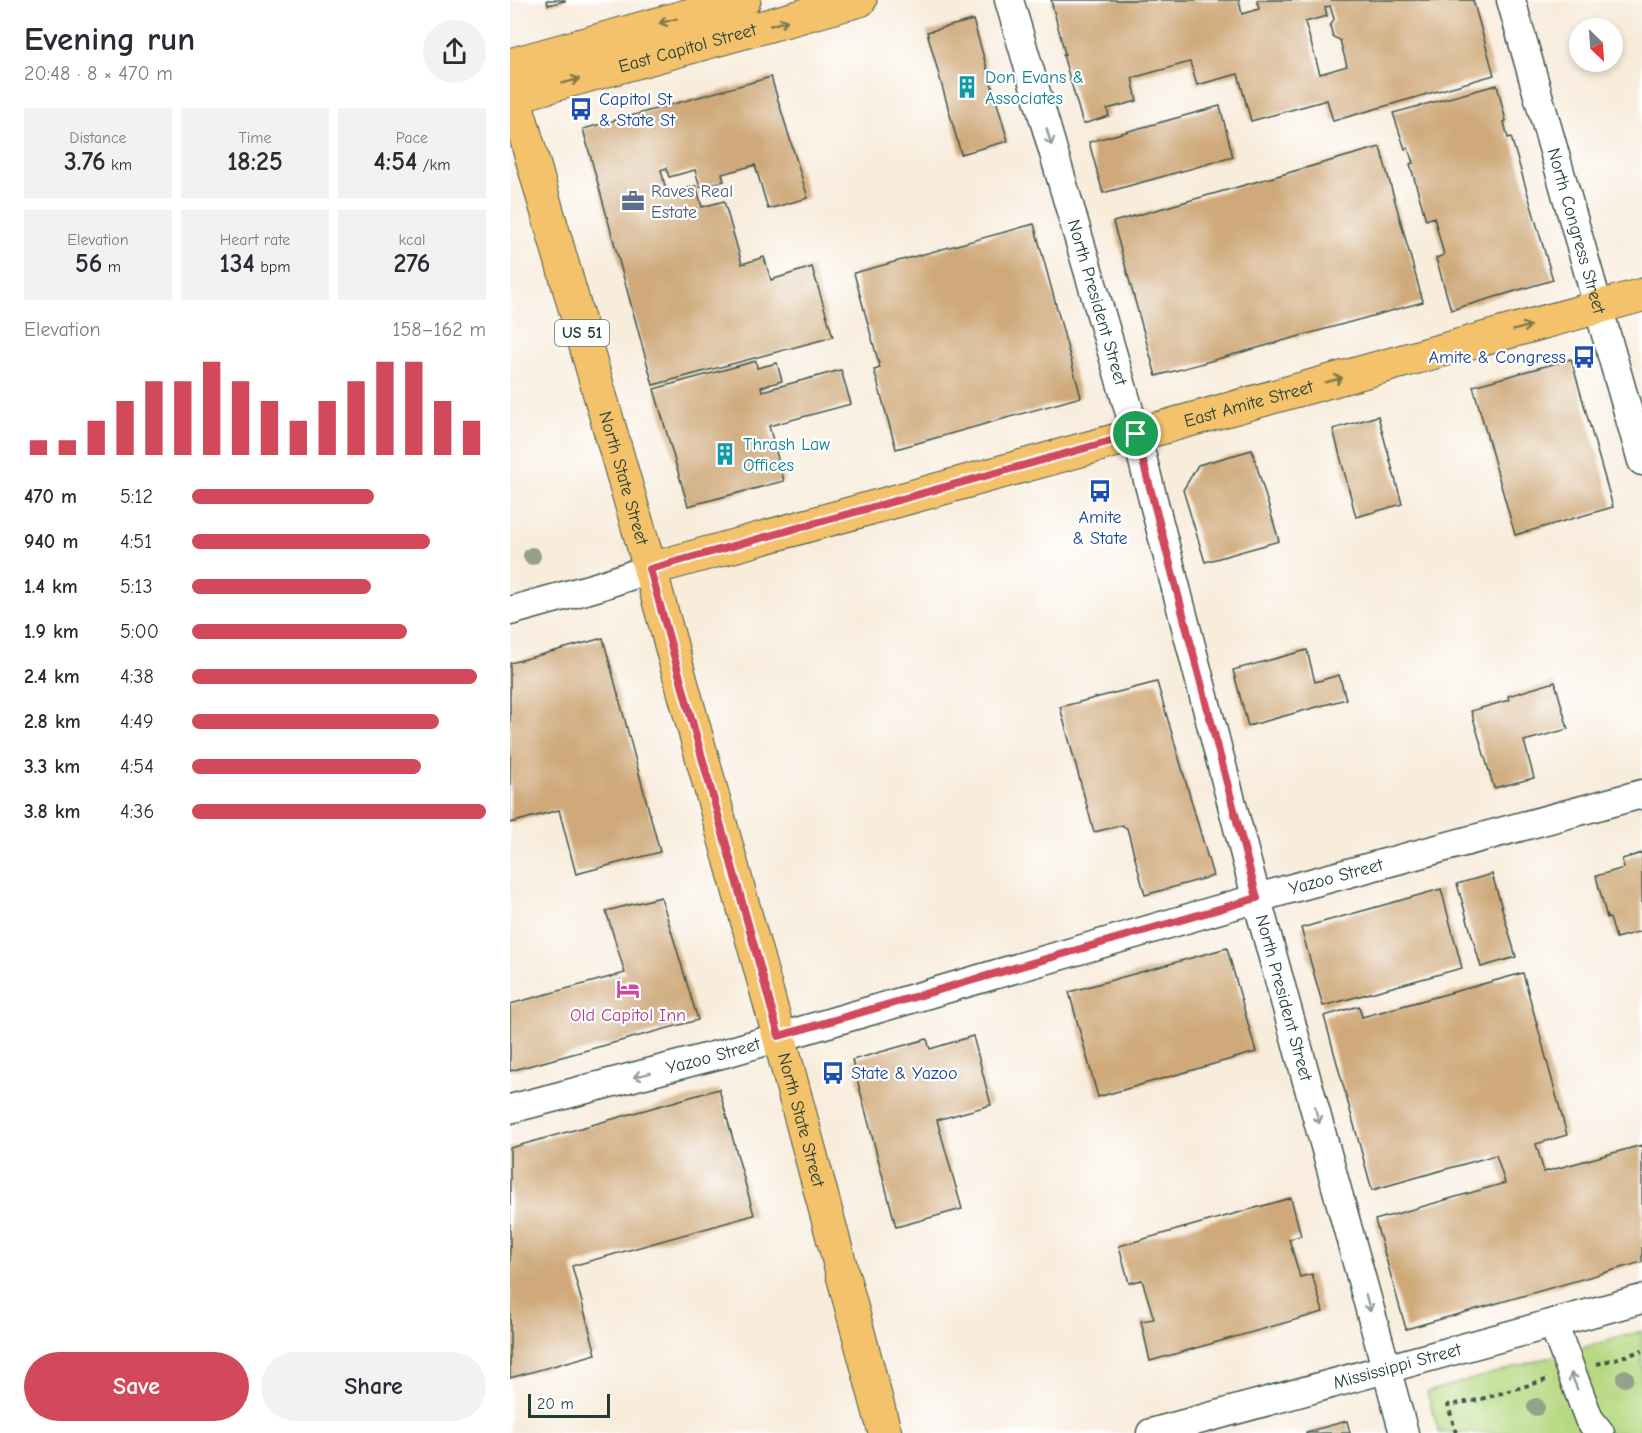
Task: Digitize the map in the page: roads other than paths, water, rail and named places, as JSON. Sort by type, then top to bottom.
[{"type":"main road","name":"East Capitol Street","points":[[511,81],[744,0]]},
{"type":"main road","name":"East Capitol Street","points":[[511,81],[860,0]]},
{"type":"main road","name":"North State Street","points":[[511,81],[650,569],[779,1036],[885,1433]]},
{"type":"main road","name":"East Amite Street","points":[[650,569],[1642,295]]},
{"type":"street","name":"North President Street","points":[[1009,0],[1136,434],[1257,898],[1404,1433]]},
{"type":"street","name":"North Congress Street","points":[[1511,0],[1642,461]]},
{"type":"street","name":"East Amite Street","points":[[510,611],[650,569]]},
{"type":"street","name":"Yazoo Street","points":[[510,1109],[725,1053],[1257,898],[1642,794]]},
{"type":"street","name":"Mississippi Street","points":[[1151,1433],[1642,1299]]},
{"type":"street","points":[[1553,1323],[1589,1419],[1600,1433]]},
{"type":"place","name":"Don Evans & Associates","points":[[967,87]]},
{"type":"place","name":"Capitol St & State St","points":[[581,109]]},
{"type":"place","name":"Raves Real Estate","points":[[633,201]]},
{"type":"place","name":"Amite & Congress","points":[[1584,357]]},
{"type":"place","name":"Thrash Law Offices","points":[[725,454]]},
{"type":"place","name":"Amite & State","points":[[1100,491]]},
{"type":"place","name":"Old Capitol Inn","points":[[628,989]]},
{"type":"place","name":"State & Yazoo","points":[[833,1073]]}]
